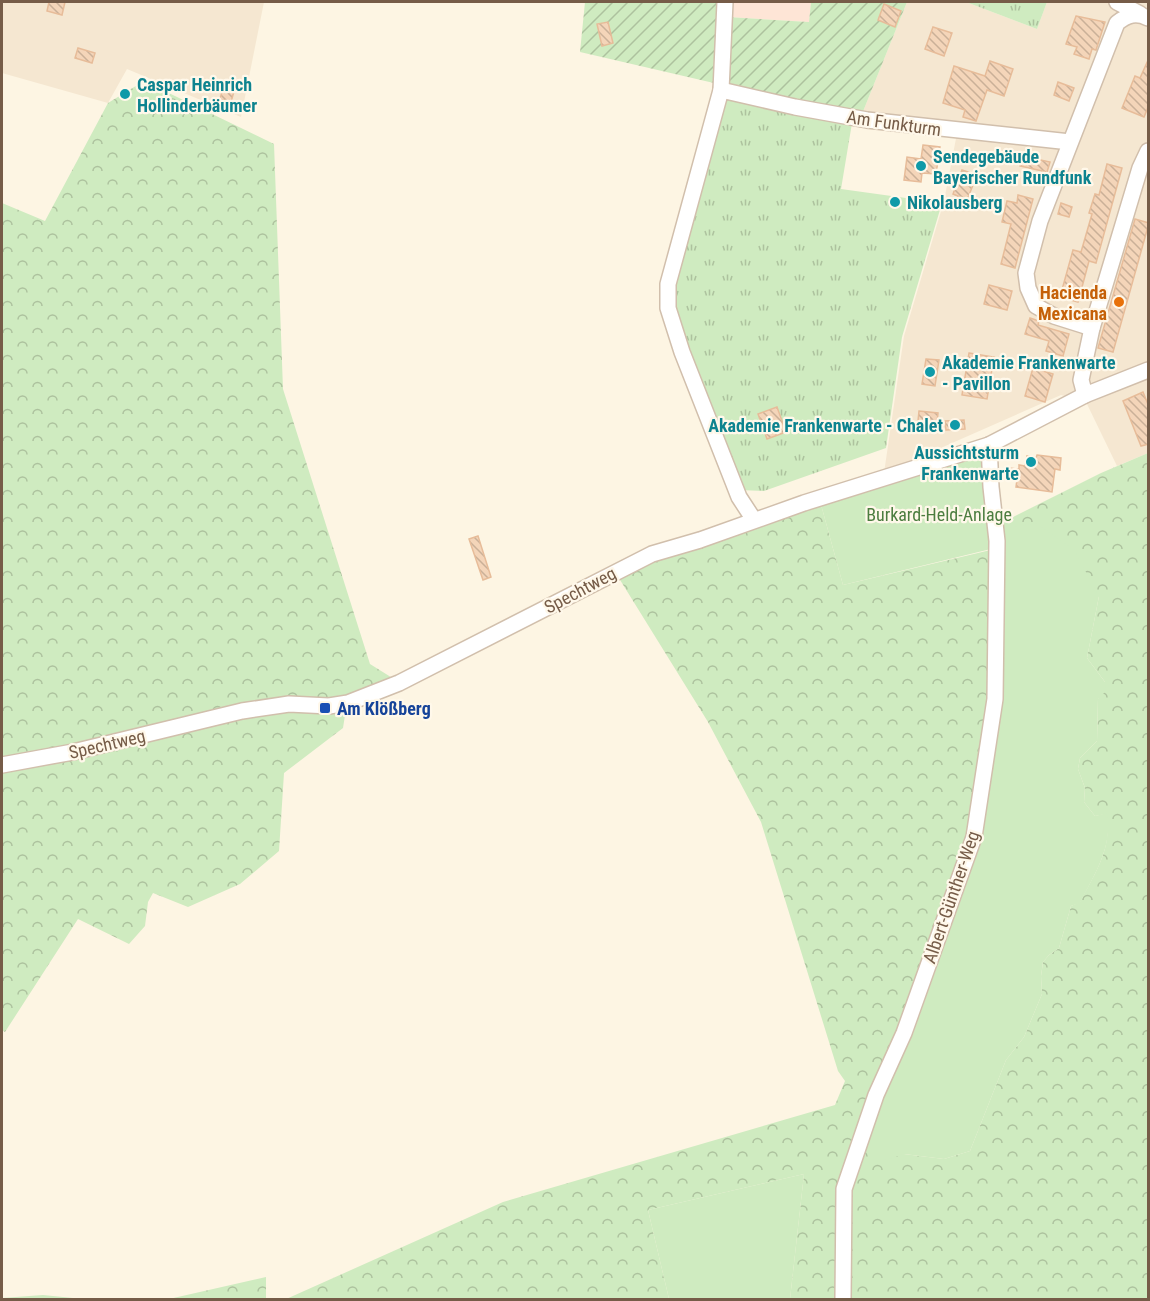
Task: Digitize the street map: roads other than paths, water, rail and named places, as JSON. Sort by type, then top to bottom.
[{"type":"street","points":[[725,2],[722,90],[668,285],[668,308],[682,352],[739,497],[754,520]]},
{"type":"street","points":[[1117,2],[1144,16]]},
{"type":"street","points":[[1092,328],[1054,316],[1036,306],[1028,288],[1026,273],[1040,221],[1116,23],[1126,16],[1144,16]]},
{"type":"street","name":"Am Funkturm","points":[[722,90],[795,107],[867,120],[1070,142]]},
{"type":"street","points":[[1085,395],[1081,380],[1092,328],[1140,168],[1149,151]]},
{"type":"street","name":"Spechtweg","points":[[2,765],[73,752],[243,711],[289,704],[329,706],[348,702],[399,683],[652,554],[989,445],[1085,395],[1149,370]]},
{"type":"street","name":"Albert-Günther-Weg","points":[[843,1299],[844,1189],[876,1095],[904,1033],[974,837],[995,699],[997,541],[989,445]]},
{"type":"place","name":"Caspar Heinrich Hollinderbäumer","points":[[125,94]]},
{"type":"place","name":"Sendegebäude Bayerischer Rundfunk","points":[[921,166]]},
{"type":"place","name":"Nikolausberg","points":[[895,202]]},
{"type":"place","name":"Hacienda Mexicana","points":[[1119,302]]},
{"type":"place","name":"Akademie Frankenwarte - Pavillon","points":[[930,372]]},
{"type":"place","name":"Akademie Frankenwarte - Chalet","points":[[955,425]]},
{"type":"place","name":"Aussichtsturm Frankenwarte","points":[[1031,462]]},
{"type":"place","name":"Am Klößberg","points":[[325,708]]},
{"type":"park label","name":"Burkard-Held-Anlage","points":[[939,514]]}]
